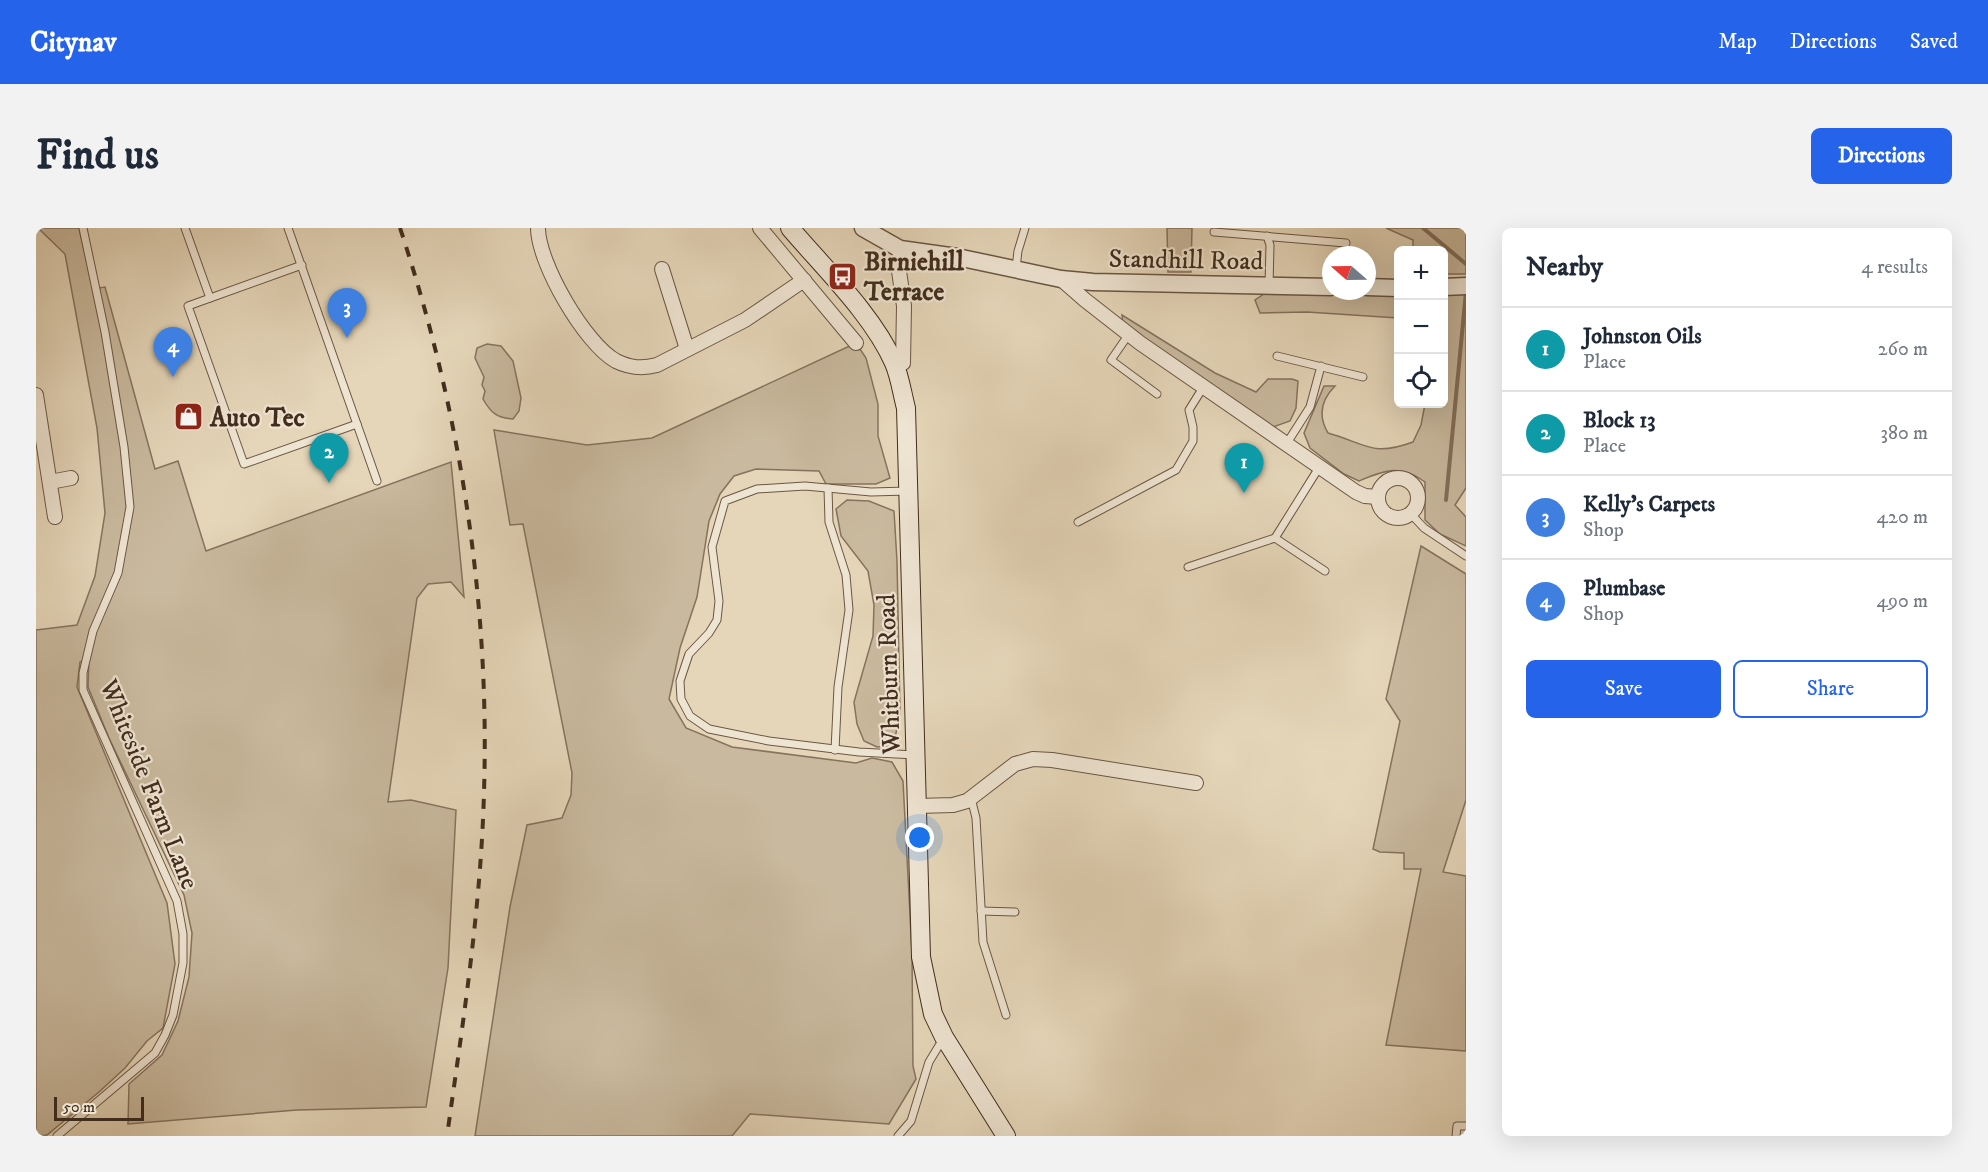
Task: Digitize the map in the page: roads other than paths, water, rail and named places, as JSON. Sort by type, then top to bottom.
[{"type":"main road","name":"Whitburn Road","points":[[790,228],[863,314],[885,344],[896,366],[906,408],[921,957],[933,1014],[944,1037],[1006,1136]]},
{"type":"street","points":[[538,228],[538,241],[561,292],[580,323],[614,360],[642,369],[657,365],[745,320],[804,280]]},
{"type":"street","points":[[760,228],[856,343]]},
{"type":"street","points":[[863,228],[900,249],[899,271],[904,306],[903,363],[896,366]]},
{"type":"street","name":"Standhill Road","points":[[900,249],[957,257],[1061,279],[1093,282],[1322,287]]},
{"type":"street","points":[[662,269],[687,350]]},
{"type":"street","points":[[1061,279],[1129,334],[1356,492],[1365,496],[1378,497]]},
{"type":"street","points":[[1448,287],[1466,286]]},
{"type":"street","points":[[1376,287],[1394,288]]},
{"type":"street","points":[[36,395],[55,516]]},
{"type":"street","points":[[50,482],[71,478]]},
{"type":"street","points":[[1403,478],[1409,481],[1417,492],[1417,505],[1410,513],[1402,517],[1389,516],[1380,507],[1378,497],[1381,487],[1390,479],[1403,478]]},
{"type":"street","points":[[917,806],[953,805],[970,798],[1015,764],[1033,759],[1196,783]]},
{"type":"lane","name":"Whiteside Farm Lane","points":[[57,1136],[155,1053],[173,1016],[183,963],[183,934],[177,901],[83,690],[83,673],[93,631],[118,573],[130,507],[124,447],[105,332],[83,228]]},
{"type":"lane","points":[[185,228],[210,298]]},
{"type":"lane","points":[[288,228],[377,481]]},
{"type":"lane","points":[[1016,268],[1025,228]]},
{"type":"lane","points":[[1214,232],[1346,243]]},
{"type":"lane","points":[[1267,236],[1270,245],[1269,286]]},
{"type":"lane","points":[[302,265],[188,306],[244,464],[357,424]]},
{"type":"lane","points":[[1129,334],[1111,360],[1157,394]]},
{"type":"lane","points":[[1277,356],[1363,377]]},
{"type":"lane","points":[[1287,443],[1310,407],[1321,366]]},
{"type":"lane","points":[[1078,522],[1176,470],[1193,441],[1193,427],[1188,410],[1204,386]]},
{"type":"lane","points":[[1188,567],[1275,538],[1320,466]]},
{"type":"lane","points":[[908,491],[871,492],[806,486],[757,489],[725,501],[712,548],[719,601],[717,620],[710,633],[689,654],[680,681],[681,699],[690,716],[709,729],[769,741],[835,750],[915,755]]},
{"type":"lane","points":[[828,488],[829,522],[846,575],[849,610],[838,687],[835,750]]},
{"type":"lane","points":[[1410,513],[1424,528],[1466,556]]},
{"type":"lane","points":[[1275,538],[1325,571]]},
{"type":"lane","points":[[970,798],[976,818],[983,942],[1006,1015]]},
{"type":"lane","points":[[981,911],[1015,912]]},
{"type":"lane","points":[[898,1136],[911,1121],[929,1062],[944,1037]]},
{"type":"lane","points":[[1456,1136],[1457,1126],[1466,1126]]},
{"type":"waterway","points":[[1423,228],[1466,264]]},
{"type":"waterway","points":[[1446,500],[1466,292]]},
{"type":"railway","points":[[400,228],[421,296],[455,436],[467,506],[482,649],[485,720],[479,878],[447,1136]]},
{"type":"place","name":"Birniehill Terrace","points":[[843,276]]},
{"type":"place","name":"Kelly's Carpets","points":[[347,338]]},
{"type":"place","name":"Plumbase","points":[[173,377]]},
{"type":"place","name":"Auto Tec","points":[[189,417]]},
{"type":"place","name":"Block 13","points":[[329,483]]},
{"type":"place","name":"Johnston Oils","points":[[1244,493]]}]
